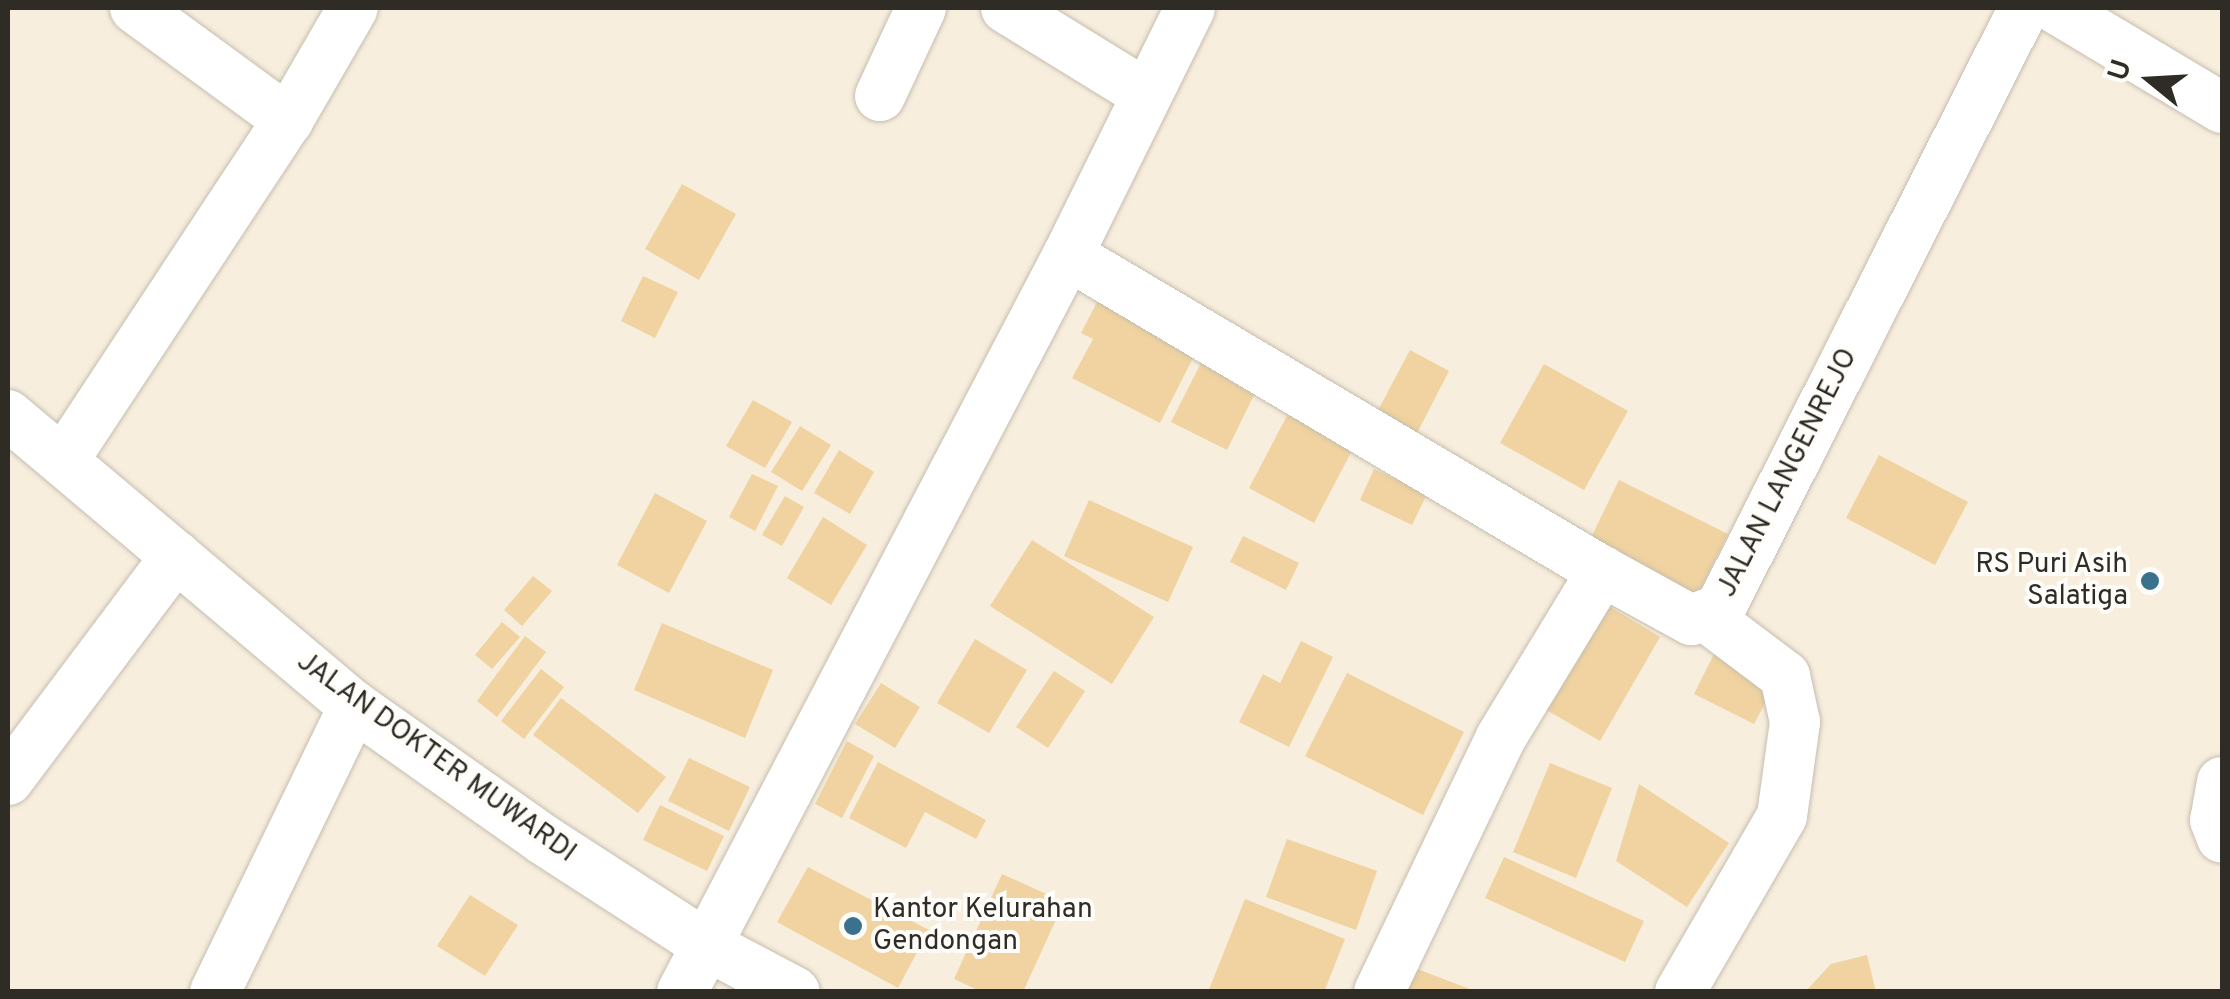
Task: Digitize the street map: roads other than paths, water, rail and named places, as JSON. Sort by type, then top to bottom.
[{"type":"street","points":[[135,8],[288,120]]},
{"type":"street","points":[[63,461],[288,120],[353,8]]},
{"type":"street","points":[[880,96],[921,8]]},
{"type":"street","points":[[1006,8],[1146,94]]},
{"type":"street","points":[[682,992],[1068,255],[1190,8]]},
{"type":"street","name":"JALAN LANGENREJO","points":[[1068,255],[1677,614],[1708,618],[1720,609],[2024,8]]},
{"type":"street","points":[[2056,8],[2222,108]]},
{"type":"street","name":"JALAN DOKTER MUWARDI","points":[[8,416],[354,706],[708,946],[795,992]]},
{"type":"street","points":[[8,780],[176,556]]},
{"type":"street","points":[[1379,992],[1500,738],[1602,571]]},
{"type":"street","points":[[1680,992],[1782,816],[1794,722],[1785,676],[1708,618]]},
{"type":"street","points":[[215,992],[354,706]]},
{"type":"street","points":[[2222,782],[2215,820],[2222,838]]},
{"type":"place","name":"RS Puri Asih Salatiga","points":[[2150,581]]},
{"type":"place","name":"Kantor Kelurahan Gendongan","points":[[853,926]]}]
